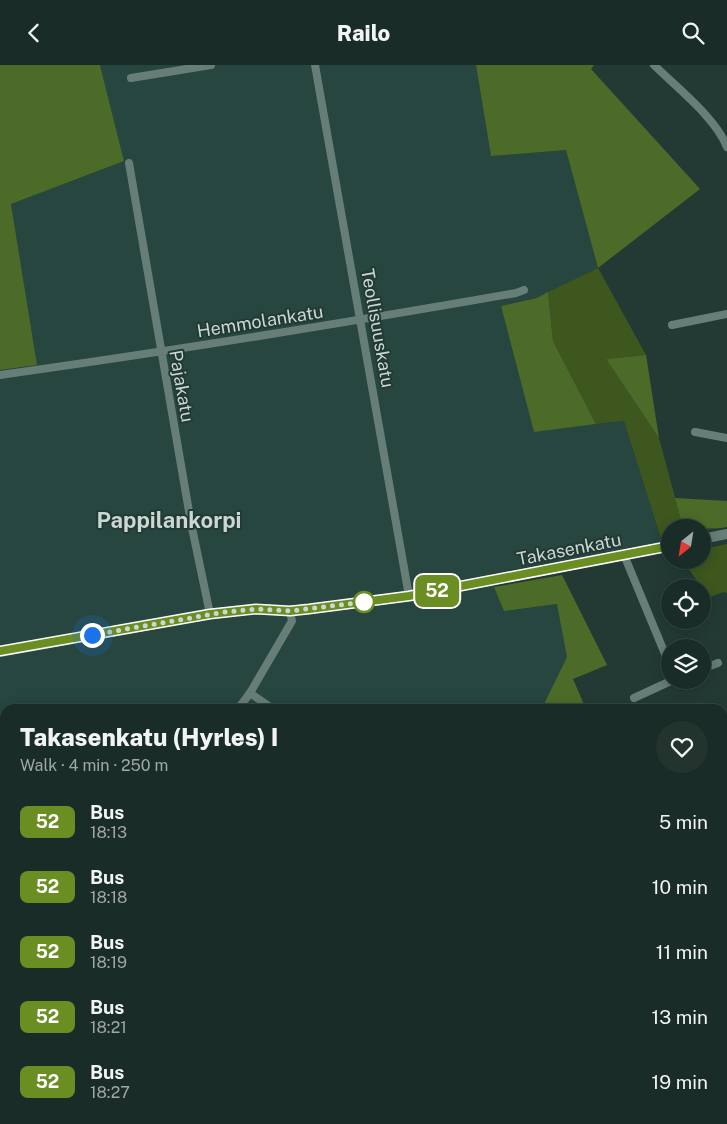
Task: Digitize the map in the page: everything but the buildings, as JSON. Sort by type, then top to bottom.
[{"type":"street","points":[[131,78],[212,65]]},
{"type":"street","name":"Teollisuuskatu","points":[[316,65],[409,596]]},
{"type":"street","points":[[654,65],[708,117],[727,147]]},
{"type":"street","name":"Pajakatu","points":[[130,163],[191,523],[210,614]]},
{"type":"street","name":"Hemmolankatu","points":[[0,375],[362,320],[524,290]]},
{"type":"street","points":[[672,325],[727,315]]},
{"type":"street","points":[[695,432],[727,438]]},
{"type":"street","points":[[711,537],[727,534]]},
{"type":"street","name":"Takasenkatu","points":[[0,651],[210,614],[256,609],[290,611],[409,596],[661,548]]},
{"type":"street","points":[[624,555],[661,644]]},
{"type":"street","points":[[242,704],[292,621],[290,611]]},
{"type":"street","points":[[711,666],[718,663]]},
{"type":"street","points":[[634,698],[661,686]]},
{"type":"street","points":[[250,693],[266,704]]},
{"type":"shaded area","points":[[100,65],[476,65],[491,156],[566,150],[598,268],[537,298],[501,306],[534,431],[624,421],[661,542],[490,574],[504,611],[558,604],[567,657],[546,704],[0,704],[0,370],[37,365],[11,204],[124,161]]},
{"type":"green space","points":[[0,65],[100,65],[124,161],[11,204],[37,365],[0,370]]},
{"type":"green space","points":[[476,65],[594,65],[591,69],[700,189],[598,268],[566,150],[491,156]]},
{"type":"green space","points":[[598,268],[646,355],[606,359],[659,438],[681,519],[661,519],[661,539],[624,421],[596,424],[553,341],[548,292]]},
{"type":"green space","points":[[548,292],[553,341],[596,424],[534,432],[501,306],[537,298]]},
{"type":"green space","points":[[646,355],[659,438],[606,359]]},
{"type":"green space","points":[[675,498],[727,501],[727,527],[711,529],[711,519],[681,519]]},
{"type":"green space","points":[[727,544],[727,593],[724,592],[711,597],[711,579],[696,579],[689,569],[711,569],[711,547]]},
{"type":"green space","points":[[562,575],[607,665],[573,679],[584,704],[546,704],[545,702],[567,657],[557,604],[504,611],[494,587]]},
{"type":"bus line","name":"52","points":[[0,651],[210,614],[256,609],[290,611],[409,596],[661,548]]},
{"type":"district","name":"Pappilankorpi","points":[[169,520]]},
{"type":"route","points":[[92,635],[225,612],[256,609],[290,611],[364,602]]}]
